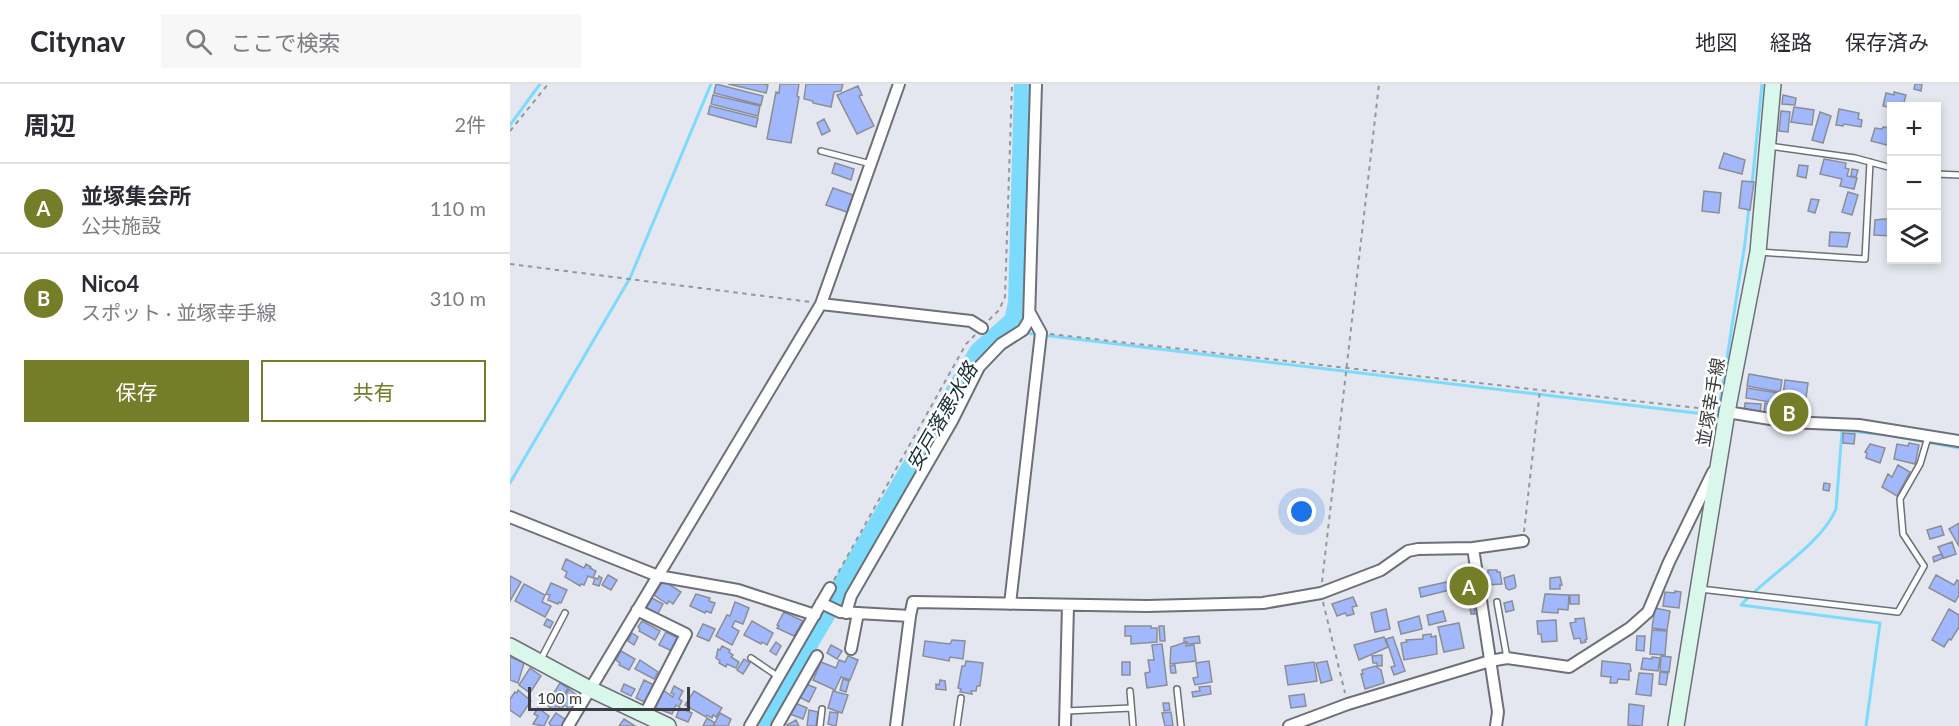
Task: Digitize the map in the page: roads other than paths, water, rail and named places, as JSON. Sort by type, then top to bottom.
[{"type":"main road","name":"並塚幸手線","points":[[1676,726],[1727,412],[1758,252],[1773,84]]},
{"type":"main road","points":[[510,646],[590,689],[668,726]]},
{"type":"street","points":[[568,726],[821,304],[899,84]]},
{"type":"street","points":[[843,613],[952,421],[980,367],[1001,344],[1027,325],[1030,313],[1036,84]]},
{"type":"street","points":[[821,304],[970,321],[982,328]]},
{"type":"street","points":[[1010,603],[1041,333],[1030,313]]},
{"type":"street","points":[[1727,412],[1788,422],[1859,425],[1959,441]]},
{"type":"street","points":[[1289,726],[1318,721],[1348,704],[1490,661],[1507,658],[1569,667],[1630,628],[1648,612],[1669,562],[1720,458]]},
{"type":"street","points":[[510,517],[658,576],[738,590],[814,615]]},
{"type":"street","points":[[896,726],[910,616],[914,602],[1147,606],[1263,603],[1321,593],[1381,570],[1408,551],[1473,548],[1523,541]]},
{"type":"street","points":[[1473,548],[1498,712],[1496,726]]},
{"type":"street","points":[[750,726],[830,588]]},
{"type":"street","points":[[821,603],[843,613],[910,616]]},
{"type":"street","points":[[1065,726],[1068,604]]},
{"type":"street","points":[[637,610],[686,634],[644,716]]},
{"type":"street","points":[[851,650],[858,613]]},
{"type":"street","points":[[777,726],[817,656]]},
{"type":"lane","points":[[1768,146],[1855,158],[1887,167]]},
{"type":"lane","points":[[821,151],[871,164]]},
{"type":"lane","points":[[1758,252],[1865,259],[1870,162]]},
{"type":"lane","points":[[1941,174],[1959,175]]},
{"type":"lane","points":[[1700,589],[1898,612],[1924,566],[1903,534],[1900,499],[1920,464],[1928,437]]},
{"type":"lane","points":[[1497,602],[1507,658]]},
{"type":"lane","points":[[539,662],[565,613]]},
{"type":"lane","points":[[751,658],[779,677]]},
{"type":"lane","points":[[1177,689],[1181,726]]},
{"type":"lane","points":[[1130,691],[1133,726]]},
{"type":"lane","points":[[957,726],[961,698]]},
{"type":"lane","points":[[1066,711],[1131,708]]},
{"type":"lane","points":[[820,726],[822,709]]},
{"type":"waterway","points":[[510,125],[540,84]]},
{"type":"waterway","points":[[510,483],[630,278],[711,84]]},
{"type":"waterway","name":"安戸落悪水路","points":[[760,726],[979,352],[1014,321],[1018,303],[1024,84]]},
{"type":"waterway","points":[[1752,185],[1762,84]]},
{"type":"waterway","points":[[1718,415],[1749,207]]},
{"type":"waterway","points":[[1002,330],[1015,332]]},
{"type":"waterway","points":[[1025,333],[1721,416]]},
{"type":"waterway","points":[[1820,428],[1888,435],[1959,448]]},
{"type":"waterway","points":[[1842,431],[1836,509],[1829,522],[1819,535],[1741,605],[1880,623],[1866,726]]},
{"type":"place","name":"Nico4","points":[[1789,412]]},
{"type":"place","name":"並塚集会所","points":[[1469,586]]}]
